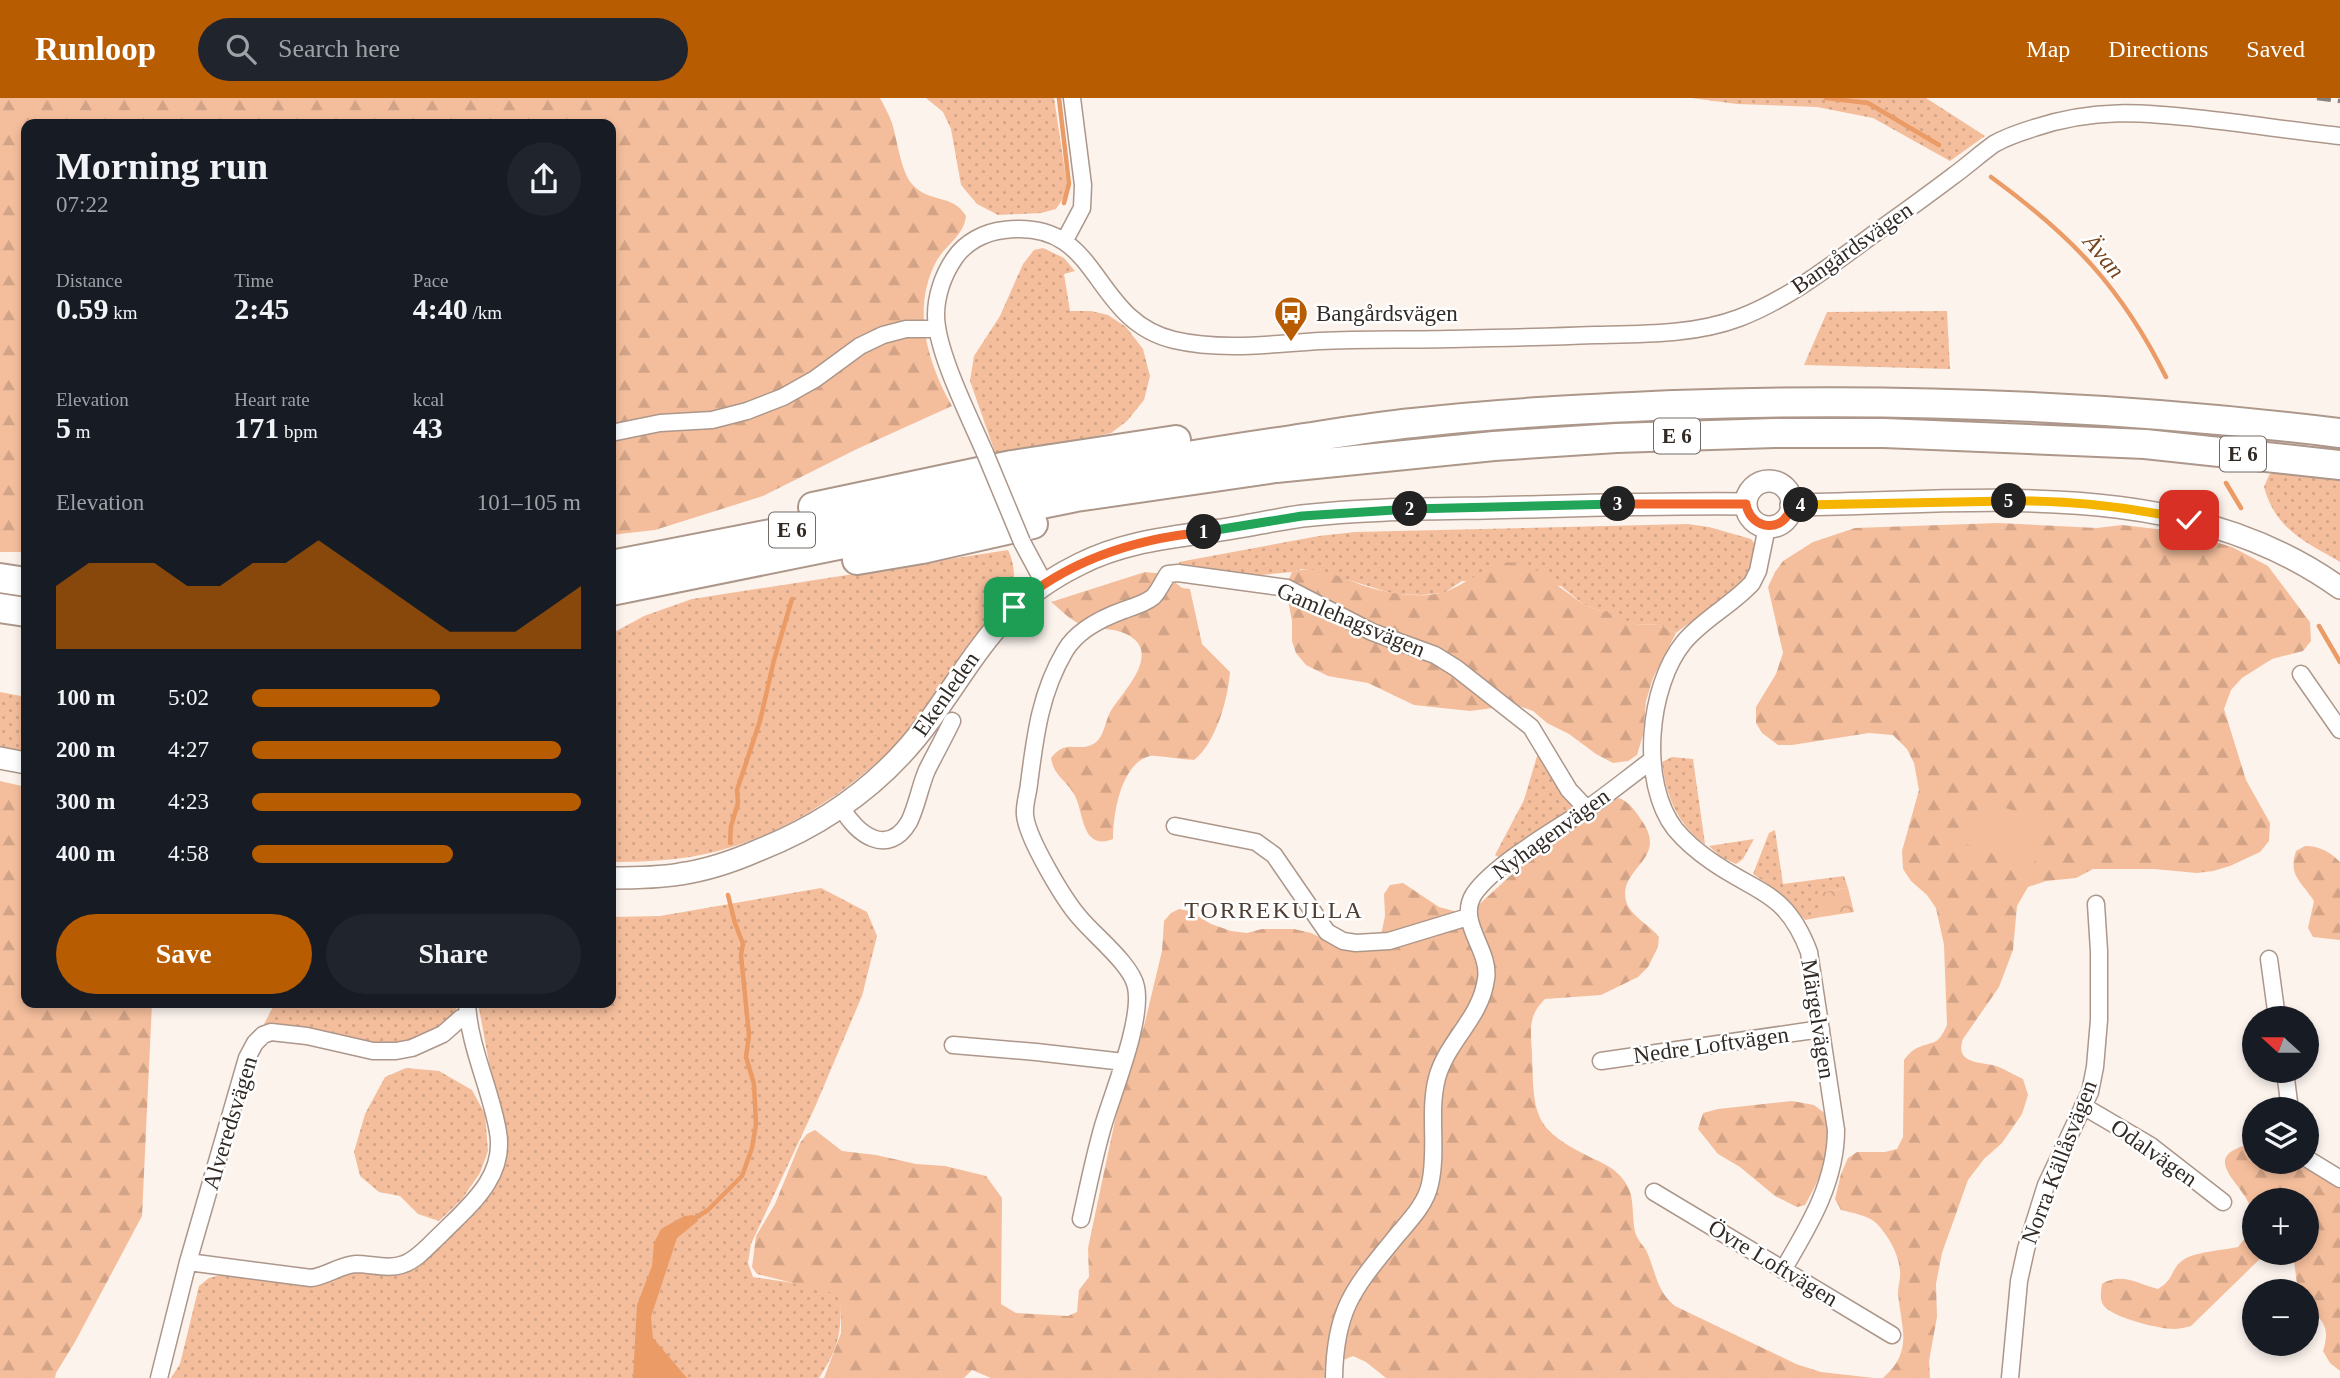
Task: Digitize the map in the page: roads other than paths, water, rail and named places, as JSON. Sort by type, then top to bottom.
[{"type":"highway","name":"E 6","points":[[616,563],[1072,475],[1409,423],[1489,415],[1777,402],[1885,402],[2148,413],[2340,433]]},
{"type":"highway","name":"E 6","points":[[616,591],[1076,497],[1289,467],[1494,446],[1616,438],[1775,433],[1897,433],[2145,444],[2340,465]]},
{"type":"highway","points":[[0,578],[21,581]]},
{"type":"highway","points":[[0,608],[21,611]]},
{"type":"street","points":[[1044,583],[1022,542],[951,371],[937,329],[936,313],[943,280],[951,262],[962,248],[992,232],[1009,229],[1043,230],[1065,240],[1082,208],[1083,185],[1072,98]]},
{"type":"street","name":"Bangårdsvägen","points":[[1065,240],[1076,250],[1119,309],[1136,324],[1173,340],[1208,345],[1244,345],[1646,334],[1707,327],[1735,320],[1769,305],[1833,264],[1997,142],[2060,120],[2094,114],[2139,112],[2340,136]]},
{"type":"street","points":[[616,432],[660,423],[712,420],[747,411],[783,397],[815,379],[860,346],[883,335],[905,329],[937,329]]},
{"type":"street","points":[[1769,481],[1776,482],[1788,491],[1791,505],[1787,518],[1767,527],[1755,522],[1747,511],[1746,504],[1751,491],[1762,482],[1769,481]]},
{"type":"street","points":[[1791,505],[2020,501],[2072,502],[2132,508],[2189,520],[2254,541],[2307,566],[2340,588]]},
{"type":"street","name":"Ekenleden","points":[[616,878],[645,878],[712,868],[788,838],[842,808],[876,780],[912,743],[974,654],[1014,607],[1044,583],[1110,551],[1139,542],[1302,516],[1378,510],[1746,504]]},
{"type":"street","name":"Märgelvägen","points":[[1767,527],[1758,571],[1752,583],[1684,642],[1667,671],[1655,714],[1652,760],[1659,794],[1674,827],[1713,862],[1763,890],[1780,904],[1793,918],[1809,952],[1836,1130],[1836,1147],[1828,1182],[1819,1205],[1783,1270]]},
{"type":"street","name":"Gamlehagsvägen","points":[[1081,1219],[1136,1010],[1135,983],[1126,968],[1067,900],[1030,833],[1025,815],[1037,723],[1043,700],[1064,652],[1077,636],[1094,623],[1153,597],[1168,574],[1178,573],[1287,588],[1372,632],[1435,655],[1466,676],[1531,727],[1569,790],[1587,809]]},
{"type":"street","points":[[2301,674],[2340,730]]},
{"type":"street","points":[[842,808],[853,825],[872,839],[884,840],[904,829],[911,818],[928,768],[952,721]]},
{"type":"street","points":[[0,758],[21,762]]},
{"type":"street","name":"Nyhagenvägen","points":[[1468,917],[1471,900],[1484,883],[1528,848],[1587,809],[1652,760]]},
{"type":"street","points":[[0,769],[21,773]]},
{"type":"street","points":[[1175,826],[1256,842],[1265,847],[1274,855],[1327,932],[1343,940],[1356,943],[1389,941],[1468,917],[1487,967],[1486,980],[1475,1016],[1449,1053],[1437,1078],[1433,1105],[1433,1167],[1430,1185],[1417,1211],[1360,1282],[1346,1306],[1335,1343],[1334,1378]]},
{"type":"street","name":"Norra Källåsvägen","points":[[2010,1378],[2019,1280],[2026,1249],[2046,1185],[2090,1092],[2095,1067],[2099,1020],[2096,904]]},
{"type":"street","points":[[2269,958],[2275,1006]]},
{"type":"street","name":"Alveredsvägen","points":[[188,1262],[311,1278],[345,1266],[403,1265],[424,1250],[476,1199],[487,1184],[499,1157],[498,1132],[468,1009]]},
{"type":"street","name":"Alveredsvägen","points":[[159,1378],[188,1262],[247,1058],[255,1043],[262,1035],[283,1032],[373,1051],[396,1051],[427,1043],[443,1034],[468,1009]]},
{"type":"street","name":"Nedre Loftvägen","points":[[1601,1061],[1821,1029]]},
{"type":"street","points":[[953,1045],[1124,1062]]},
{"type":"street","name":"Odalvägen","points":[[2083,1106],[2151,1146],[2223,1202]]},
{"type":"street","points":[[2319,1166],[2340,1179]]},
{"type":"street","name":"Övre Loftvägen","points":[[1654,1192],[1892,1335]]},
{"type":"waterway","points":[[1059,98],[1069,184],[1064,203]]},
{"type":"waterway","name":"Ävan","points":[[1826,98],[1868,103],[1939,145]]},
{"type":"waterway","name":"Ävan","points":[[1991,177],[2046,220],[2092,265],[2131,316],[2166,377]]},
{"type":"waterway","name":"Ävan","points":[[2226,483],[2241,508]]},
{"type":"waterway","points":[[730,843],[731,826],[738,803],[737,790],[760,721],[792,599]]},
{"type":"waterway","name":"Ävan","points":[[2319,626],[2340,662]]},
{"type":"waterway","points":[[697,1217],[708,1210],[742,1176],[752,1148],[756,1124],[754,1084],[746,1057],[749,1035],[741,955],[743,944],[728,895]]},
{"type":"railway","points":[[2317,98],[2340,101]]},
{"type":"place","name":"Bangårdsvägen","points":[[1291,343]]},
{"type":"district","name":"TORREKULLA","points":[[1274,910]]}]
